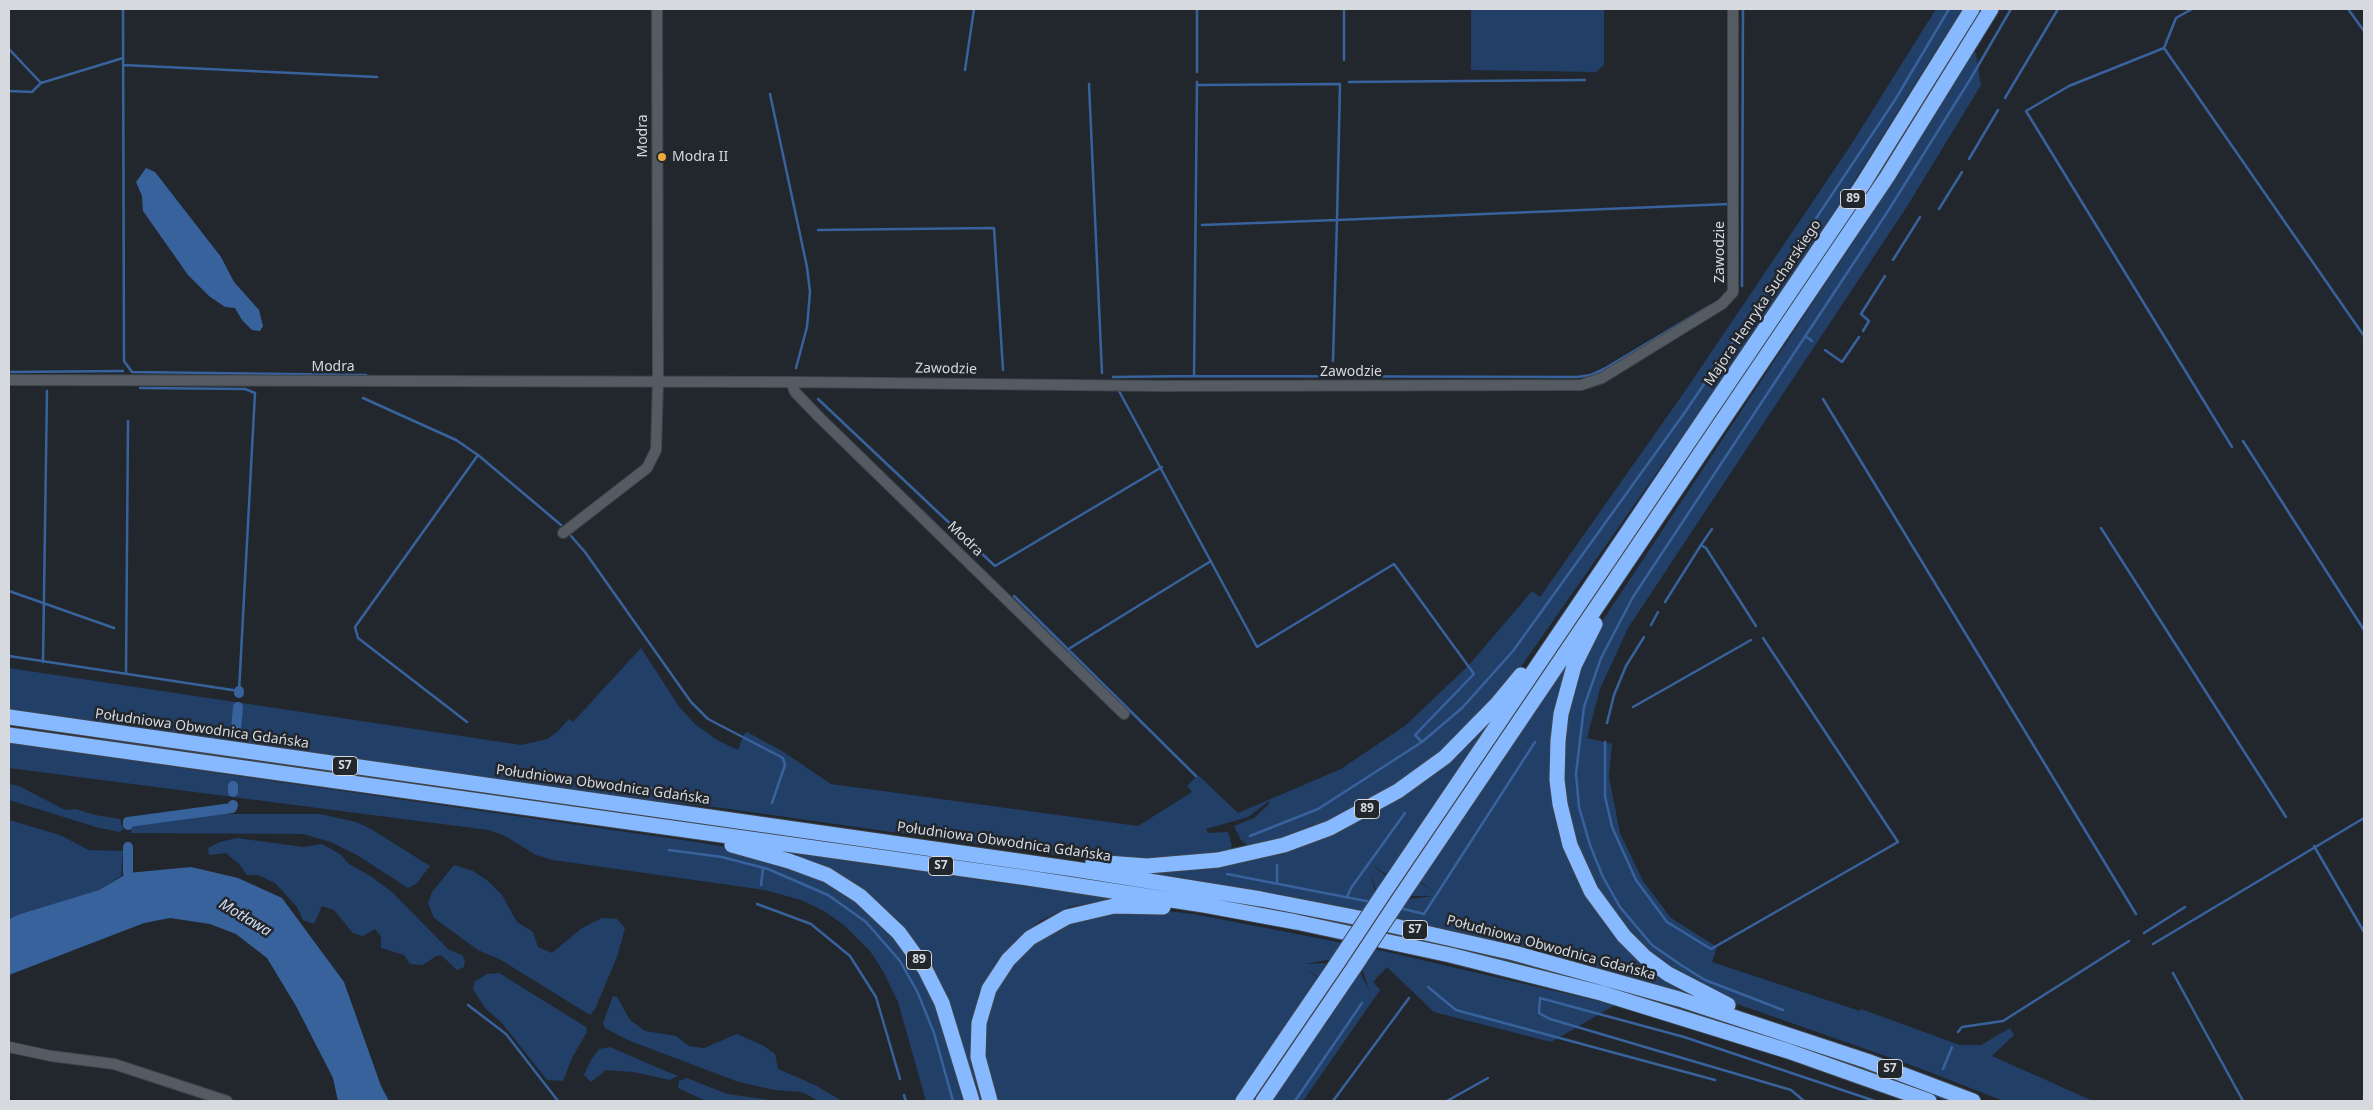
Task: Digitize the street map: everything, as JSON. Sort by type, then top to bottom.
[{"type":"highway","name":"Majora Henryka Sucharskiego","points":[[1575,611],[1868,176],[1972,9]]},
{"type":"highway","name":"89","points":[[1263,1101],[1887,177],[1991,9]]},
{"type":"highway","name":"89","points":[[1618,575],[1604,610],[1574,666],[1561,714],[1556,762],[1557,780],[1566,833],[1574,856],[1591,891],[1604,911],[1624,936],[1645,957],[1684,984],[1714,1000],[1783,1024],[1806,1039]]},
{"type":"highway","name":"89","points":[[1015,860],[1047,857],[1133,865],[1184,864],[1218,860],[1268,849],[1330,828],[1398,791],[1445,757],[1497,704],[1554,629],[1575,611]]},
{"type":"highway","name":"89","points":[[1243,1101],[1575,611]]},
{"type":"highway","name":"Południowa Obwodnica Gdańska","points":[[9,717],[1015,860],[1261,899],[1450,938],[1636,986],[1806,1039],[1973,1101]]},
{"type":"highway","name":"S7","points":[[9,735],[677,828],[1204,905],[1381,939],[1601,993],[1762,1042],[1929,1101]]},
{"type":"highway","name":"89","points":[[677,828],[704,840],[755,850],[808,867],[843,885],[876,909],[910,946],[933,984],[950,1027],[972,1101]]},
{"type":"highway","points":[[990,1101],[981,1073],[978,1041],[982,1011],[989,989],[1008,960],[1030,938],[1057,921],[1078,913],[1114,906],[1174,908],[1204,905]]},
{"type":"street","name":"Modra","points":[[563,533],[648,468],[656,450],[658,382],[657,9]]},
{"type":"street","name":"Zawodzie","points":[[658,382],[1161,386],[1581,385],[1593,382],[1705,314],[1730,298],[1734,292],[1733,9]]},
{"type":"street","name":"Modra","points":[[9,380],[658,382]]},
{"type":"street","name":"Modra","points":[[791,382],[795,392],[814,411],[1124,714]]},
{"type":"street","points":[[9,1047],[51,1056],[114,1064],[227,1101]]},
{"type":"shaded area","points":[[1471,9],[1604,9],[1604,65],[1596,72],[1471,70]]},
{"type":"shaded area","points":[[1936,9],[1962,9],[1841,202],[1714,391],[1513,678],[1464,734],[1383,795],[1294,837],[1248,846],[1241,840],[1234,826],[1254,818],[1269,804],[1269,801],[1248,817],[1206,829],[1208,833],[1228,832],[1232,846],[1228,852],[1200,858],[1095,859],[1069,857],[722,808],[625,798],[9,709],[9,668],[521,745],[547,739],[557,732],[569,719],[573,722],[641,648],[680,708],[695,724],[717,740],[738,750],[744,734],[747,732],[782,751],[831,784],[1138,826],[1192,792],[1187,786],[1198,775],[1238,813],[1341,769],[1406,725],[1469,665],[1532,591],[1540,597],[1683,394],[1849,148]]},
{"type":"shaded area","points":[[1971,22],[1972,29],[1905,139],[1402,885],[1398,883]]},
{"type":"shaded area","points":[[1975,50],[1981,85],[1906,208],[1628,628],[1600,689],[1587,738],[1612,744],[1609,777],[1620,833],[1643,881],[1671,918],[1717,947],[1712,962],[1860,1011],[1861,1009],[1960,1045],[1981,1045],[2010,1028],[2014,1035],[1992,1056],[2093,1101],[2004,1101],[1911,1065],[1711,993],[1650,955],[1600,897],[1571,832],[1561,752],[1576,674],[1599,626],[1892,183]]},
{"type":"shaded area","points":[[1582,638],[1552,755],[1587,891],[1687,990],[1686,993],[1586,964],[1397,918],[1274,893],[1146,872],[1335,830],[1500,711],[1389,876],[1372,865],[1386,876],[1376,890],[1369,868],[1375,891],[1409,899],[1433,896],[1412,896],[1420,883],[1436,892],[1419,881]]},
{"type":"shaded area","points":[[102,736],[1023,867],[1323,916],[1561,971],[1720,1017],[1961,1101],[1946,1101],[1875,1075],[1454,950],[102,742]]},
{"type":"shaded area","points":[[9,743],[703,843],[731,848],[803,870],[843,891],[874,915],[910,957],[935,1004],[966,1101],[926,1101],[898,1002],[883,971],[870,951],[844,925],[824,911],[801,900],[765,890],[553,860],[536,855],[505,836],[488,830],[9,768]]},
{"type":"shaded area","points":[[9,784],[19,786],[65,810],[75,809],[95,815],[120,819],[123,830],[119,832],[96,827],[9,800]]},
{"type":"shaded area","points":[[222,814],[320,814],[356,822],[371,829],[430,866],[416,884],[408,888],[357,855],[331,842],[303,834],[131,833],[134,823]]},
{"type":"shaded area","points":[[9,820],[60,835],[89,850],[123,851],[121,876],[99,890],[9,919]]},
{"type":"shaded area","points":[[237,838],[303,847],[322,844],[340,854],[349,864],[372,877],[393,893],[449,950],[462,955],[465,961],[464,967],[457,970],[441,955],[436,956],[423,965],[410,964],[404,955],[381,948],[381,936],[375,929],[363,936],[353,933],[334,910],[322,906],[314,924],[303,920],[297,907],[275,883],[258,875],[247,875],[240,865],[226,853],[209,855],[208,848],[220,842]]},
{"type":"shaded area","points":[[798,854],[1079,894],[1105,898],[1105,900],[1069,907],[1040,921],[1016,940],[996,963],[986,981],[973,1065],[984,1101],[979,1101],[914,944],[798,857]]},
{"type":"shaded area","points":[[454,865],[473,871],[488,881],[502,895],[517,922],[533,932],[538,947],[552,953],[582,928],[602,918],[617,919],[625,928],[617,957],[595,1009],[590,1015],[501,960],[478,950],[434,918],[428,903],[432,892]]},
{"type":"shaded area","points":[[1157,910],[1194,914],[1379,950],[1615,1005],[1551,1042],[1434,1012],[1387,967],[1373,982],[1380,990],[1303,1101],[1269,1101],[1350,982],[1369,994],[1352,983],[1360,972],[1369,991],[1362,968],[1327,960],[1305,964],[1327,963],[1318,977],[1303,967],[1319,979],[1237,1101],[997,1101],[986,1071],[984,1040],[989,1006],[1000,981],[1027,946],[1086,914]]},
{"type":"shaded area","points":[[499,973],[586,1027],[587,1032],[572,1058],[563,1081],[547,1080],[502,1023],[485,1008],[473,989],[474,982],[487,974]]},
{"type":"shaded area","points":[[1336,974],[1340,976],[1256,1101],[1250,1101]]},
{"type":"shaded area","points":[[613,996],[617,997],[630,1020],[645,1031],[676,1036],[689,1046],[704,1048],[737,1034],[764,1046],[775,1054],[778,1069],[815,1085],[842,1101],[819,1101],[802,1092],[774,1090],[736,1081],[630,1041],[605,1028],[603,1023]]},
{"type":"shaded area","points":[[610,1047],[678,1076],[670,1080],[633,1072],[606,1070],[591,1082],[584,1075],[591,1060],[599,1049]]},
{"type":"shaded area","points":[[687,1078],[727,1094],[777,1101],[706,1101],[678,1088],[679,1081]]},
{"type":"water","points":[[146,168],[155,172],[221,257],[234,282],[259,310],[263,326],[260,331],[252,330],[242,320],[235,308],[225,307],[209,296],[188,275],[143,211],[142,196],[136,182]]},
{"type":"water","name":"Motława","points":[[191,867],[238,878],[282,898],[344,982],[381,1086],[389,1101],[338,1101],[333,1078],[296,1006],[267,958],[236,934],[210,924],[170,918],[144,923],[9,975],[9,919],[99,890],[128,873]]},
{"type":"waterway","points":[[123,9],[124,361],[132,372],[366,375]]},
{"type":"waterway","points":[[965,70],[974,9]]},
{"type":"waterway","points":[[1197,9],[1197,72]]},
{"type":"waterway","points":[[1344,9],[1344,60]]},
{"type":"waterway","points":[[1742,286],[1743,9]]},
{"type":"waterway","points":[[1250,836],[1318,809],[1422,742],[1462,708],[1513,651],[1683,415],[1771,286],[1895,100],[1949,9]]},
{"type":"waterway","points":[[1783,1010],[1705,980],[1681,965],[1652,945],[1620,907],[1603,877],[1590,845],[1579,807],[1576,774],[1584,707],[1601,658],[1633,597],[1888,211],[1971,78],[2011,9]]},
{"type":"waterway","points":[[2005,98],[2058,9]]},
{"type":"waterway","points":[[2192,9],[2176,18],[2164,48],[2364,336]]},
{"type":"waterway","points":[[2348,9],[2364,31]]},
{"type":"waterway","points":[[2164,48],[2069,86],[2026,111],[2232,447]]},
{"type":"waterway","points":[[9,49],[41,83],[123,58]]},
{"type":"waterway","points":[[123,65],[377,77]]},
{"type":"waterway","points":[[1349,82],[1585,80]]},
{"type":"waterway","points":[[1113,377],[1194,376],[1197,82]]},
{"type":"waterway","points":[[9,91],[32,92],[41,83]]},
{"type":"waterway","points":[[1089,84],[1102,373]]},
{"type":"waterway","points":[[1197,85],[1340,84],[1337,220],[1202,225]]},
{"type":"waterway","points":[[770,94],[807,267],[810,292],[807,327],[796,368]]},
{"type":"waterway","points":[[1969,159],[1998,110]]},
{"type":"waterway","points":[[1939,209],[1962,172]]},
{"type":"waterway","points":[[1333,361],[1337,220],[1729,204]]},
{"type":"waterway","points":[[1893,260],[1920,217]]},
{"type":"waterway","points":[[818,230],[994,228],[1003,370]]},
{"type":"waterway","points":[[1863,331],[1869,321],[1861,314],[1885,276]]},
{"type":"waterway","points":[[1194,376],[1577,377],[1591,375],[1604,369],[1711,305]]},
{"type":"waterway","points":[[1805,336],[1812,341]]},
{"type":"waterway","points":[[1825,350],[1842,362],[1859,337]]},
{"type":"waterway","points":[[9,372],[123,371]]},
{"type":"waterway","points":[[9,656],[239,691],[255,393],[245,389],[140,388]]},
{"type":"waterway","points":[[43,662],[47,391]]},
{"type":"waterway","points":[[1119,391],[1257,647],[1394,564],[1474,674],[1415,735],[1422,742]]},
{"type":"waterway","points":[[363,398],[456,440],[478,455],[561,525]]},
{"type":"waterway","points":[[818,399],[995,566],[1162,467]]},
{"type":"waterway","points":[[1823,399],[2136,914]]},
{"type":"waterway","points":[[126,673],[128,421]]},
{"type":"waterway","points":[[2243,441],[2364,630]]},
{"type":"waterway","points":[[467,722],[358,638],[355,627],[478,455]]},
{"type":"waterway","points":[[2101,528],[2286,817]]},
{"type":"waterway","points":[[1712,529],[1701,545],[1706,548],[1756,626]]},
{"type":"waterway","points":[[571,536],[585,552],[691,702],[708,719],[783,758],[785,765],[772,803]]},
{"type":"waterway","points":[[1665,602],[1701,545]]},
{"type":"waterway","points":[[1070,648],[1211,561]]},
{"type":"waterway","points":[[9,591],[114,628]]},
{"type":"waterway","points":[[1014,596],[1196,776]]},
{"type":"waterway","points":[[1651,625],[1658,612]]},
{"type":"waterway","points":[[1607,723],[1614,695],[1626,666],[1644,637]]},
{"type":"waterway","points":[[1605,742],[1605,796],[1612,827],[1636,880],[1667,922],[1711,949],[1898,842],[1763,638]]},
{"type":"waterway","points":[[1633,707],[1751,640]]},
{"type":"waterway","points":[[236,730],[238,707]]},
{"type":"waterway","points":[[1400,908],[1424,914],[1535,742]]},
{"type":"waterway","points":[[606,783],[677,791]]},
{"type":"waterway","points":[[233,786],[233,792]]},
{"type":"waterway","points":[[128,825],[128,822],[232,808],[233,805]]},
{"type":"waterway","points":[[1347,897],[1351,888],[1405,813]]},
{"type":"waterway","points":[[2153,944],[2364,818]]},
{"type":"waterway","points":[[2314,846],[2364,932]]},
{"type":"waterway","points":[[128,847],[128,873]]},
{"type":"waterway","points":[[669,850],[722,857],[768,869],[828,895],[866,922],[900,961],[917,991],[934,1033],[953,1101]]},
{"type":"waterway","points":[[1277,865],[1277,883]]},
{"type":"waterway","points":[[761,885],[763,869]]},
{"type":"waterway","points":[[1227,874],[1371,902]]},
{"type":"waterway","points":[[757,904],[811,924],[850,956],[876,997],[900,1079]]},
{"type":"waterway","points":[[2144,933],[2185,907]]},
{"type":"waterway","points":[[1958,1032],[1962,1027],[2003,1021],[2129,941]]},
{"type":"waterway","points":[[2173,973],[2243,1101]]},
{"type":"waterway","points":[[1428,987],[1456,1010],[1715,1080]]},
{"type":"waterway","points":[[1333,1101],[1409,998]]},
{"type":"waterway","points":[[1804,1101],[1791,1090],[1550,1019],[1539,1013],[1540,998],[1684,1037],[1875,1101]]},
{"type":"waterway","points":[[1295,1101],[1362,1003]]},
{"type":"waterway","points":[[468,1005],[506,1034],[558,1101]]},
{"type":"waterway","points":[[1943,1069],[1952,1047]]},
{"type":"waterway","points":[[1447,1101],[1488,1078]]},
{"type":"waterway","points":[[904,1095],[906,1101]]},
{"type":"place","name":"Modra II","points":[[662,157]]}]
